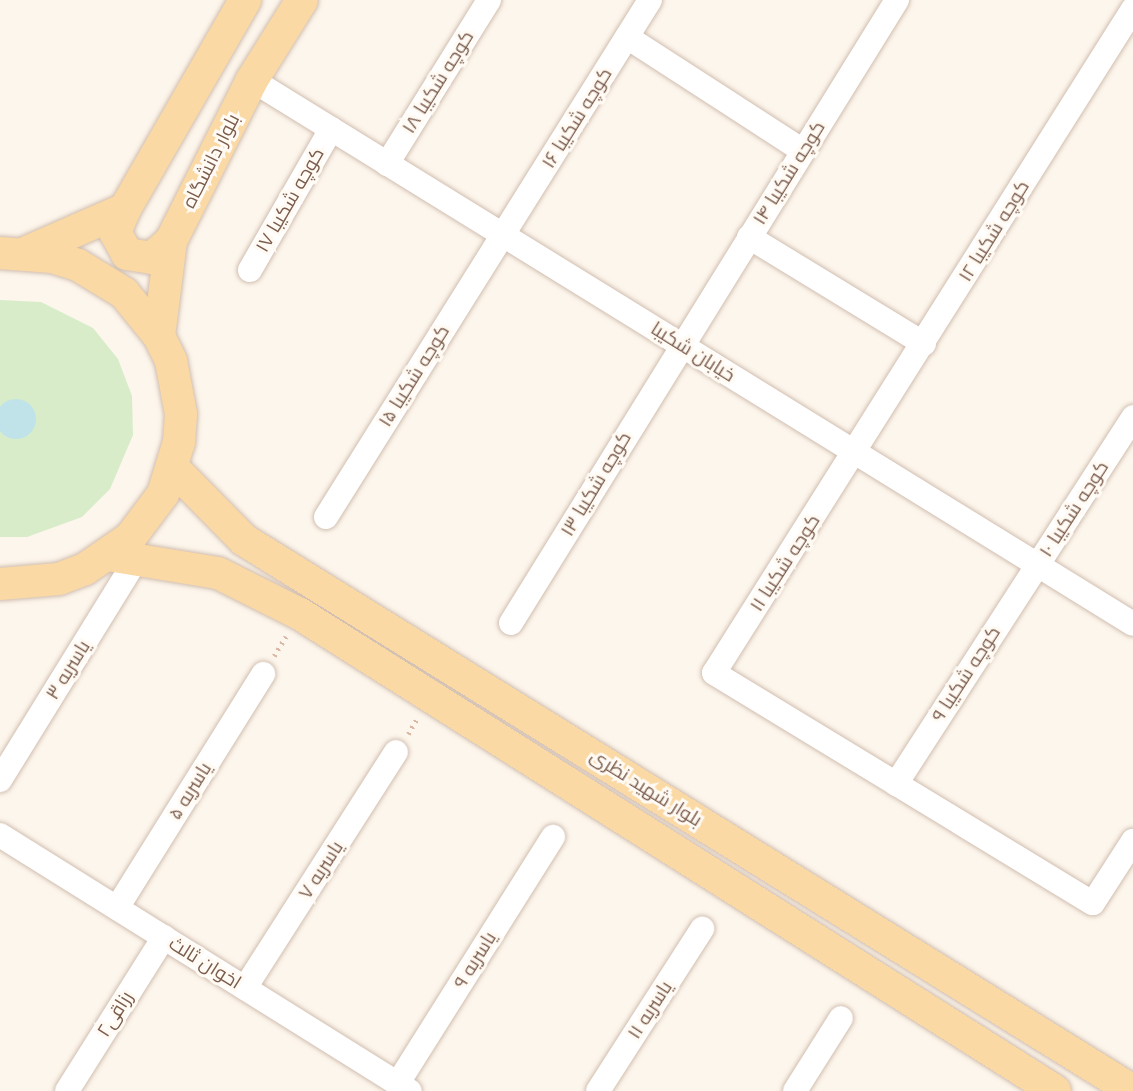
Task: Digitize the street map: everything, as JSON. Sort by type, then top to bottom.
[{"type":"main road","points":[[171,241],[152,258],[127,254],[115,232],[125,209],[245,0]]},
{"type":"main road","name":"بلوار دانشگاه","points":[[159,336],[171,241],[252,80],[302,0]]},
{"type":"main road","points":[[12,253],[125,209]]},
{"type":"main road","points":[[0,584],[59,579],[122,557],[148,517],[173,468],[181,414],[174,374],[159,336],[124,293],[78,265],[12,253]]},
{"type":"main road","name":"بلوار شهید نظری","points":[[173,468],[244,540],[1133,1091]]},
{"type":"main road","name":"بلوار شهید نظری","points":[[122,557],[218,573],[300,614],[1055,1091]]},
{"type":"street","name":"کوچه شکیبا ۱۸","points":[[387,164],[489,0]]},
{"type":"street","name":"کوچه شکیبا ۱۶","points":[[503,235],[650,0]]},
{"type":"street","name":"کوچه شکیبا ۱۴","points":[[681,345],[897,0]]},
{"type":"street","name":"کوچه شکیبا ۱۲","points":[[855,453],[1133,9]]},
{"type":"street","points":[[627,37],[803,151]]},
{"type":"street","name":"خیابان شکیبا","points":[[252,80],[1133,624]]},
{"type":"street","name":"کوچه شکیبا ۱۷","points":[[250,271],[331,129]]},
{"type":"street","name":"کوچه شکیبا ۱۵","points":[[326,517],[503,235]]},
{"type":"street","points":[[749,237],[923,344]]},
{"type":"street","name":"کوچه شکیبا ۱۳","points":[[511,623],[681,345]]},
{"type":"street","name":"کوچه شکیبا ۱۰","points":[[1037,565],[1124,451],[1133,417]]},
{"type":"street","name":"کوچه شکیبا ۱۱","points":[[855,453],[714,673],[896,784]]},
{"type":"street","name":"یاسریه ۳","points":[[0,780],[122,557]]},
{"type":"street","name":"کوچه شکیبا ۹","points":[[896,784],[1037,565]]},
{"type":"street","name":"یاسریه ۵","points":[[117,908],[262,674]]},
{"type":"street","name":"یاسریه ۷","points":[[245,988],[396,752]]},
{"type":"street","points":[[896,784],[1093,903],[1133,841]]},
{"type":"street","name":"اخوان ثالث","points":[[0,835],[404,1087]]},
{"type":"street","name":"یاسریه ۹","points":[[404,1087],[553,837]]},
{"type":"street","name":"یاسریه ۱۱","points":[[598,1091],[702,929]]},
{"type":"street","name":"رزاقی۲","points":[[67,1091],[164,937]]},
{"type":"street","points":[[795,1091],[841,1018]]},
{"type":"path","points":[[262,674],[300,614]]},
{"type":"path","points":[[396,752],[432,697]]},
{"type":"green space","points":[[0,300],[41,302],[93,328],[118,359],[132,396],[133,435],[110,489],[82,517],[27,537],[0,537]]},
{"type":"water","points":[[16,399],[24,400],[30,405],[35,411],[35,427],[30,433],[24,438],[16,439],[8,438],[2,433],[-3,427],[-4,419],[-3,411],[2,405],[8,400]]}]
